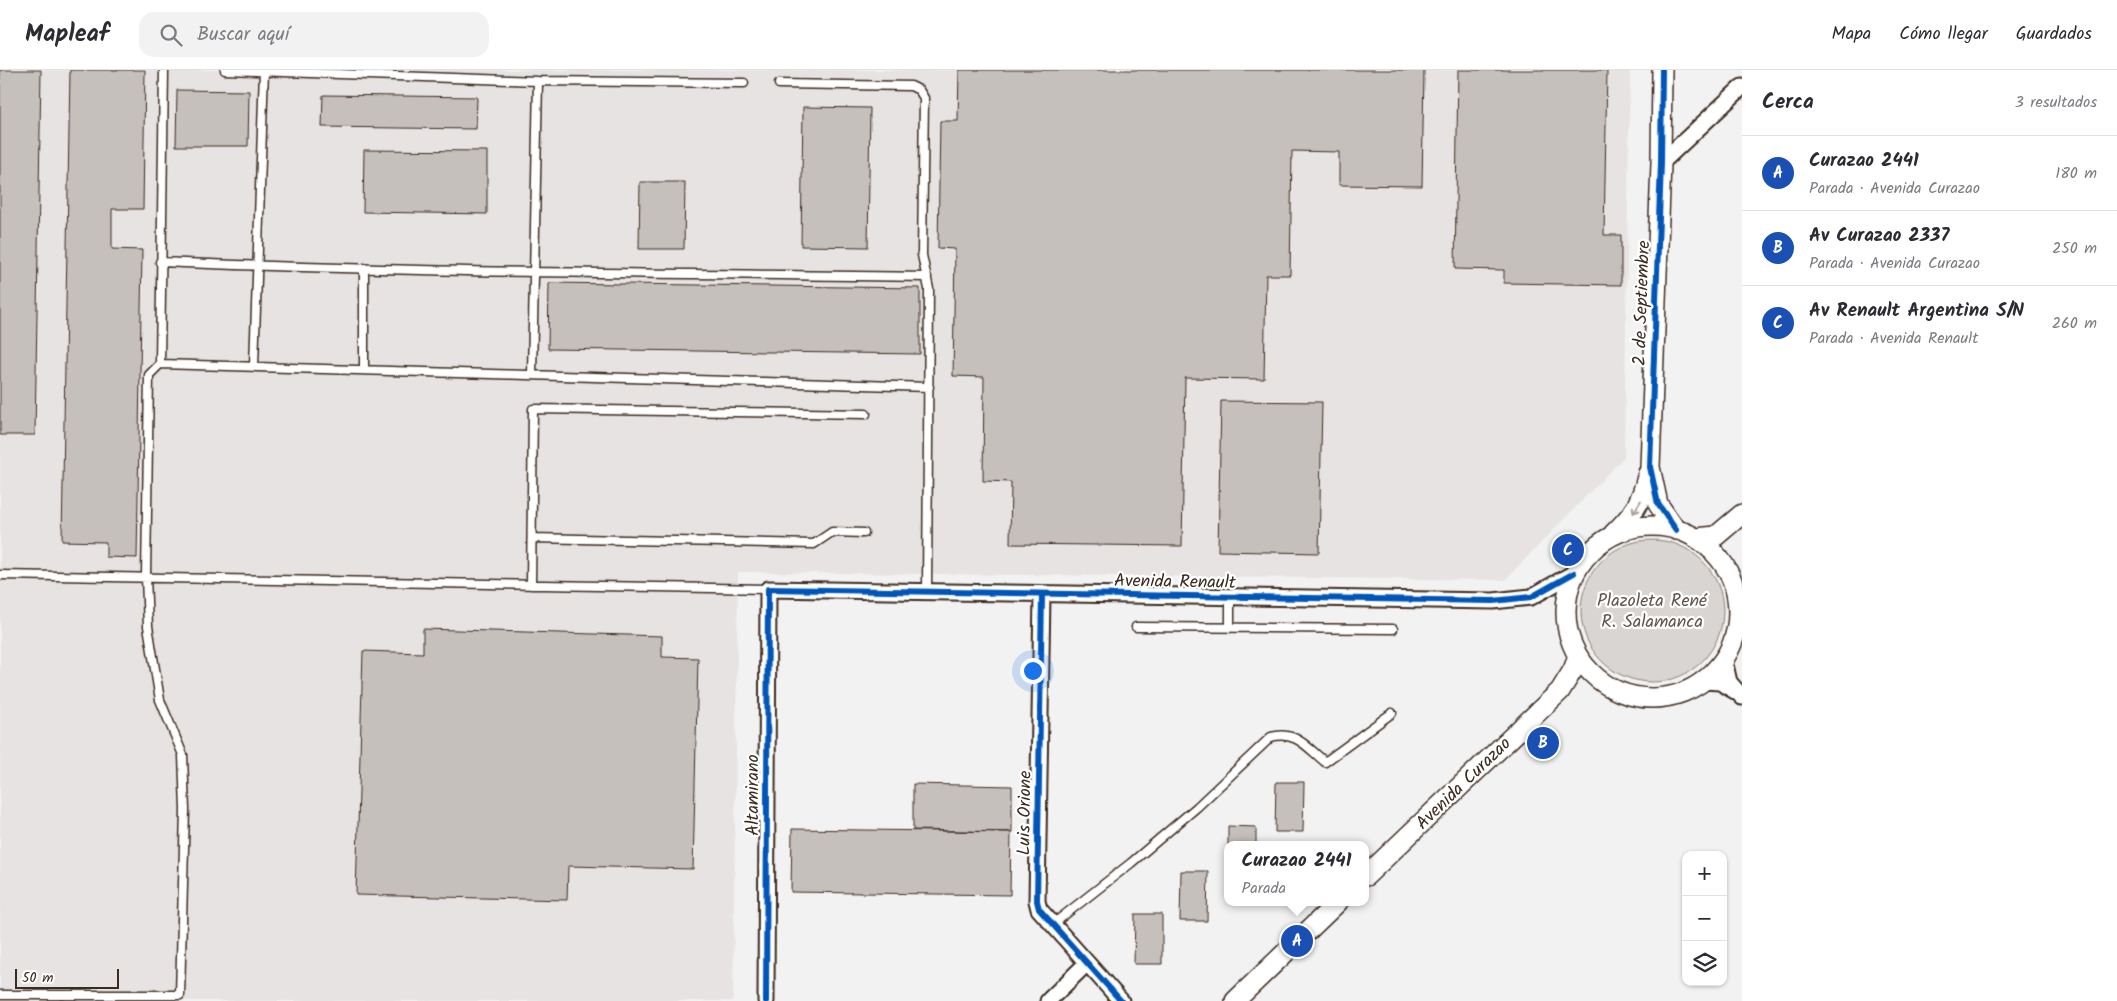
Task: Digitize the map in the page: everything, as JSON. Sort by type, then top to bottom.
[{"type":"street","name":"2 de Septiembre","points":[[1662,70],[1661,163],[1650,466],[1658,504],[1676,530]]},
{"type":"street","points":[[1661,163],[1742,87]]},
{"type":"street","name":"2 de Septiembre","points":[[1609,539],[1630,518],[1638,506],[1650,466]]},
{"type":"street","points":[[1696,538],[1716,536],[1739,517]]},
{"type":"street","points":[[1720,559],[1724,538],[1739,517]]},
{"type":"street","points":[[1648,527],[1676,530],[1696,538],[1720,559],[1736,584],[1734,588],[1739,628],[1724,660],[1703,681],[1676,695],[1653,698],[1629,695],[1608,686],[1596,677],[1578,657],[1573,647],[1565,618],[1567,595],[1574,573],[1601,542],[1627,530],[1648,527]]},
{"type":"street","name":"Avenida Renault","points":[[768,589],[1515,600],[1538,594],[1574,573]]},
{"type":"street","name":"Altamirano","points":[[766,1001],[768,589]]},
{"type":"street","name":"Luis Orione","points":[[1042,594],[1037,901],[1039,909],[1121,1001]]},
{"type":"street","name":"Avenida Curazao","points":[[1560,690],[1573,670],[1578,657]]},
{"type":"street","points":[[1724,660],[1730,682],[1740,695]]},
{"type":"street","name":"Avenida Curazao","points":[[1369,873],[1560,690],[1576,680],[1596,677]]},
{"type":"street","points":[[1703,681],[1720,682],[1740,695]]},
{"type":"street","points":[[1235,1001],[1334,906]]},
{"type":"street","points":[[1048,1001],[1087,963]]},
{"type":"lane","points":[[0,995],[180,995],[185,810],[183,754],[160,700],[148,626],[146,577],[149,375],[160,364],[164,70]]},
{"type":"lane","points":[[225,70],[538,80],[744,83]]},
{"type":"lane","points":[[254,366],[264,71]]},
{"type":"lane","points":[[532,374],[538,80]]},
{"type":"lane","points":[[779,84],[911,86],[919,90],[924,98],[922,255],[929,289],[927,592]]},
{"type":"lane","points":[[160,262],[534,272],[927,276]]},
{"type":"lane","points":[[364,268],[364,370]]},
{"type":"lane","points":[[160,364],[928,387]]},
{"type":"lane","points":[[531,585],[532,409],[866,414]]},
{"type":"lane","points":[[532,538],[814,544],[832,532],[864,533]]},
{"type":"lane","points":[[0,575],[768,589]]},
{"type":"lane","points":[[1230,597],[1230,628]]},
{"type":"lane","points":[[1136,627],[1392,629]]},
{"type":"lane","points":[[1053,924],[1131,863],[1197,807],[1271,738],[1282,734],[1297,738],[1324,762],[1392,713]]},
{"type":"shaded area","points":[[0,70],[1630,70],[1624,457],[1505,580],[738,572],[733,1001],[0,1001]]},
{"type":"green space","name":"Plazoleta René R. Salamanca","points":[[1652,540],[1666,541],[1679,545],[1702,561],[1718,584],[1722,597],[1722,625],[1718,638],[1702,661],[1679,677],[1666,681],[1652,682],[1638,681],[1625,677],[1602,661],[1586,638],[1582,625],[1581,611],[1582,597],[1586,584],[1602,561],[1625,545],[1638,541]]},
{"type":"building","points":[[0,70],[41,70],[35,435],[0,435]]},
{"type":"building","points":[[70,70],[145,70],[143,209],[112,209],[112,249],[142,250],[137,558],[106,557],[106,542],[62,541]]},
{"type":"building","points":[[959,70],[1424,70],[1422,186],[1339,185],[1339,152],[1292,151],[1290,275],[1266,275],[1264,379],[1185,378],[1182,546],[1010,544],[1011,482],[983,481],[984,377],[953,376],[955,249],[938,248],[940,121],[958,121]]},
{"type":"building","points":[[1458,70],[1607,70],[1604,235],[1621,235],[1621,285],[1504,283],[1504,270],[1455,269]]},
{"type":"building","points":[[177,90],[249,91],[248,146],[176,146]]},
{"type":"building","points":[[323,95],[477,97],[476,129],[322,127]]},
{"type":"building","points":[[803,107],[870,108],[868,247],[801,246]]},
{"type":"building","points":[[364,150],[487,151],[487,214],[363,212]]},
{"type":"building","points":[[640,182],[685,182],[684,249],[639,249]]},
{"type":"building","points":[[549,283],[920,288],[920,354],[548,349]]},
{"type":"building","points":[[1221,401],[1322,402],[1319,553],[1218,551]]},
{"type":"building","points":[[423,629],[662,636],[662,657],[698,658],[693,869],[568,866],[567,900],[356,895],[363,651],[423,653]]},
{"type":"building","points":[[1276,782],[1304,782],[1303,832],[1275,832]]},
{"type":"building","points":[[913,784],[1012,786],[1012,832],[913,830]]},
{"type":"building","points":[[1228,826],[1256,827],[1256,841],[1228,841]]},
{"type":"building","points":[[792,829],[1011,832],[1010,895],[791,892]]},
{"type":"building","points":[[1181,871],[1208,871],[1207,921],[1180,921]]},
{"type":"building","points":[[1135,914],[1162,914],[1162,964],[1134,964]]},
{"type":"cycle path","points":[[1662,70],[1661,163],[1650,467],[1658,504],[1676,530]]},
{"type":"cycle path","points":[[766,1001],[768,589],[1493,601],[1531,597],[1574,573]]},
{"type":"cycle path","points":[[1042,594],[1037,901],[1039,909],[1121,1001]]},
{"type":"place","name":"Av Renault Argentina S/N","points":[[1568,550]]},
{"type":"place","name":"Av Curazao 2337","points":[[1543,743]]},
{"type":"place","name":"Curazao 2441","points":[[1297,941]]}]
